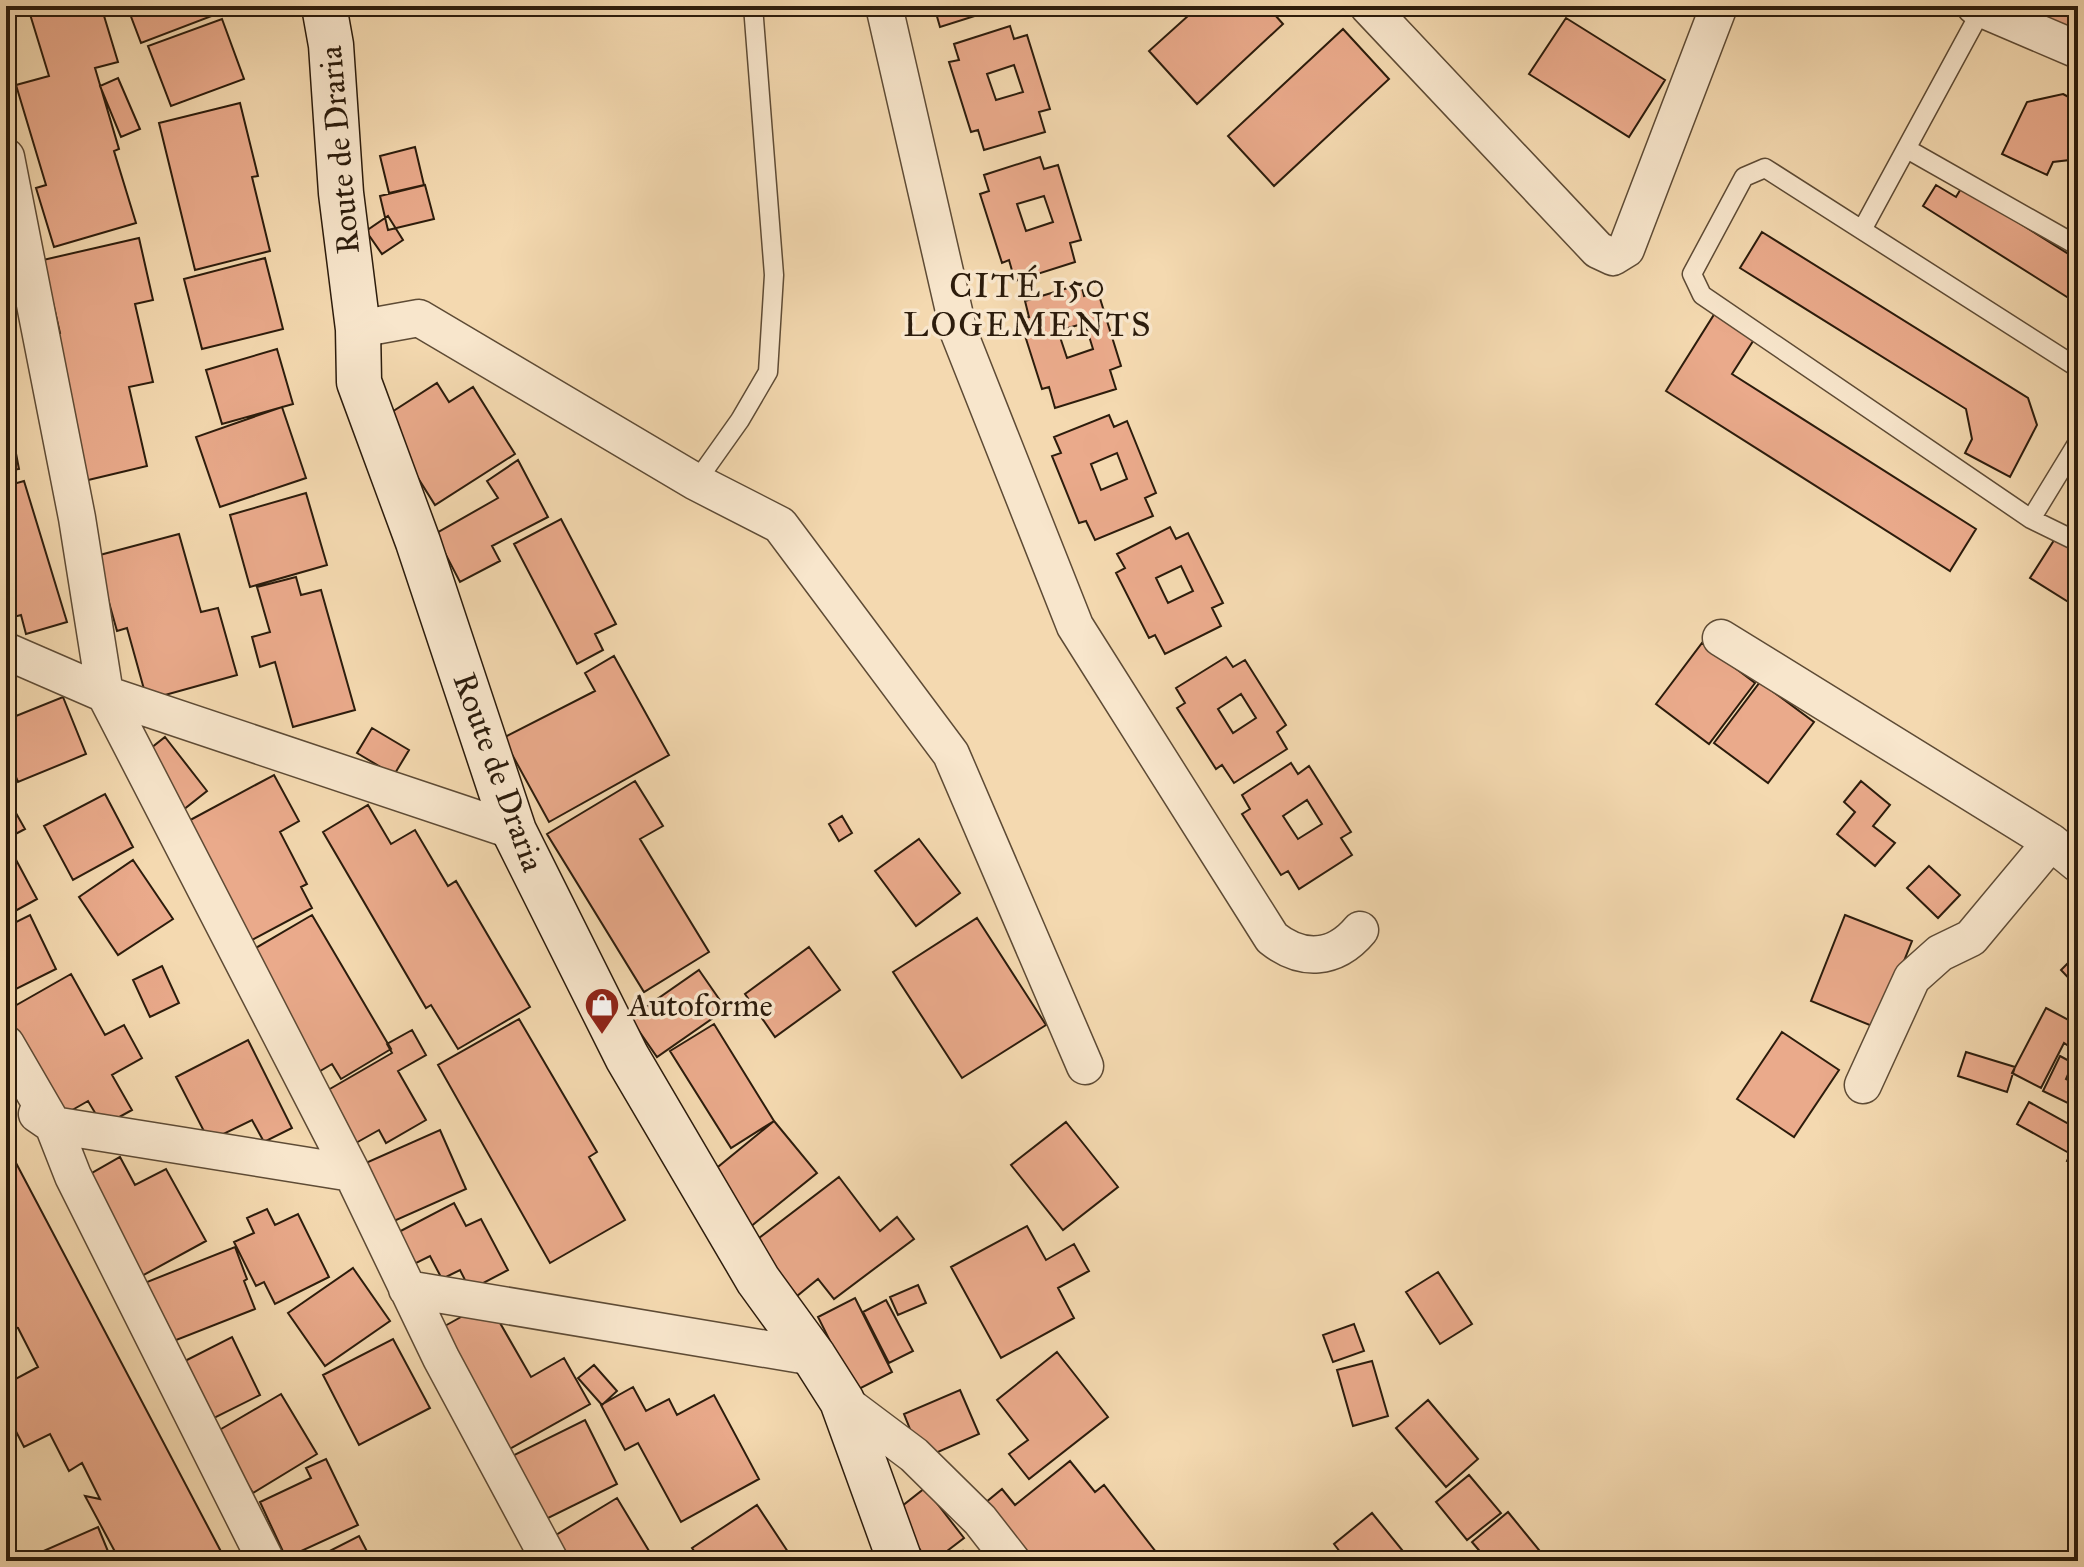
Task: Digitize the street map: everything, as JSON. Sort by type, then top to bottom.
[{"type":"main road","name":"Route de Draria","points":[[324,6],[331,45],[341,193],[358,329],[359,382],[418,542],[514,831],[627,1057],[758,1280],[842,1401],[900,1561]]},
{"type":"street","points":[[884,6],[959,333],[1075,626],[1272,938],[1284,948],[1315,956],[1341,948],[1360,930]]},
{"type":"street","points":[[1368,6],[1598,250],[1613,257],[1626,249],[1719,6]]},
{"type":"street","points":[[1978,7],[2078,50]]},
{"type":"street","points":[[6,157],[77,518],[105,694],[352,1173],[441,1358],[550,1561]]},
{"type":"street","points":[[358,329],[419,318],[696,482],[780,525],[951,754],[1085,1066]]},
{"type":"street","points":[[1721,638],[2065,853],[1971,938],[1940,953],[1912,978],[1863,1085]]},
{"type":"street","points":[[6,651],[105,694],[514,831]]},
{"type":"street","points":[[6,1044],[53,1125],[73,1176],[266,1561]]},
{"type":"street","points":[[6,1092],[53,1125],[352,1173]]},
{"type":"street","points":[[407,1289],[814,1357]]},
{"type":"street","points":[[842,1401],[914,1455],[980,1520],[1012,1561]]},
{"type":"lane","points":[[696,482],[740,420],[768,372],[774,275],[753,6]]},
{"type":"lane","points":[[1862,230],[1907,149],[1978,7]]},
{"type":"lane","points":[[1907,149],[2078,246]]},
{"type":"lane","points":[[2078,368],[1765,168],[1744,177],[1692,274],[1702,295],[2031,519],[2078,542]]},
{"type":"lane","points":[[2031,519],[2078,442]]},
{"type":"building","points":[[45,6],[101,6],[118,62],[95,68],[119,149],[114,151],[136,223],[54,247],[36,188],[46,185],[16,85],[49,76],[29,11]]},
{"type":"building","points":[[127,6],[214,6],[217,14],[141,43]]},
{"type":"building","points":[[934,6],[1000,6],[1000,8],[940,27]]},
{"type":"building","points":[[1199,6],[1267,6],[1283,24],[1197,104],[1149,51]]},
{"type":"building","points":[[2009,6],[2078,6],[2078,10],[2062,37]]},
{"type":"building","points":[[1566,18],[1665,80],[1629,137],[1529,74]]},
{"type":"building","points":[[222,19],[244,79],[171,106],[148,46]]},
{"type":"building","points":[[1010,26],[1014,39],[1027,35],[1050,109],[1039,112],[1045,132],[984,150],[978,130],[971,132],[949,62],[959,60],[954,44]],"holes":[[[1014,65],[1023,92],[996,100],[987,74]]]},
{"type":"building","points":[[1343,29],[1389,79],[1274,186],[1228,136]]},
{"type":"building","points":[[118,78],[140,129],[121,137],[100,86]]},
{"type":"building","points":[[2063,94],[2078,102],[2078,159],[2053,162],[2047,175],[2002,154],[2027,102]]},
{"type":"building","points":[[240,103],[258,176],[252,177],[270,251],[195,270],[159,123]]},
{"type":"building","points":[[415,147],[424,185],[389,193],[380,156]]},
{"type":"building","points":[[1040,157],[1044,169],[1058,165],[1081,240],[1070,243],[1075,262],[1015,281],[1009,260],[1002,263],[980,194],[989,191],[984,175]],"holes":[[[1044,196],[1053,222],[1026,231],[1017,204]]]},
{"type":"building","points":[[425,185],[434,219],[388,230],[380,196]]},
{"type":"building","points":[[1936,185],[1956,197],[1962,187],[2078,260],[2078,304],[1923,206]]},
{"type":"building","points":[[388,216],[403,240],[382,254],[366,231]]},
{"type":"building","points":[[1762,232],[2028,398],[2037,425],[2010,477],[1965,453],[1972,439],[1966,409],[1740,268]]},
{"type":"building","points":[[139,238],[153,300],[135,304],[153,382],[129,387],[147,466],[84,481],[49,336],[60,333],[43,260]]},
{"type":"building","points":[[265,258],[283,329],[202,349],[184,279]]},
{"type":"building","points":[[6,270],[14,305],[6,306]]},
{"type":"building","points":[[1081,284],[1084,296],[1098,292],[1121,366],[1110,370],[1116,389],[1055,408],[1049,387],[1042,389],[1020,320],[1029,317],[1025,301]],"holes":[[[1085,323],[1093,349],[1067,358],[1058,331]]]},
{"type":"building","points":[[1715,313],[1755,338],[1732,374],[1976,529],[1950,571],[1666,391]]},
{"type":"building","points":[[277,349],[293,404],[222,424],[206,370]]},
{"type":"building","points":[[437,383],[449,402],[473,387],[515,454],[435,505],[381,419]]},
{"type":"building","points":[[6,402],[19,469],[6,471]]},
{"type":"building","points":[[282,407],[306,478],[220,507],[196,437]]},
{"type":"building","points":[[1109,415],[1114,427],[1127,421],[1156,493],[1145,498],[1153,516],[1095,540],[1086,521],[1079,523],[1052,456],[1061,453],[1054,437]],"holes":[[[1117,453],[1127,479],[1101,490],[1091,464]]]},
{"type":"building","points":[[518,460],[548,517],[492,546],[500,561],[460,582],[435,534],[498,498],[487,481]]},
{"type":"building","points":[[24,481],[67,622],[26,634],[21,615],[6,619],[6,486]]},
{"type":"building","points":[[306,493],[327,565],[250,587],[230,515]]},
{"type":"building","points":[[561,519],[616,624],[595,634],[603,650],[577,664],[514,544]]},
{"type":"building","points":[[1170,527],[1176,539],[1188,533],[1223,603],[1212,608],[1221,626],[1165,654],[1155,635],[1149,638],[1116,573],[1125,568],[1117,554]],"holes":[[[1181,566],[1193,591],[1168,603],[1156,578]]]},
{"type":"building","points":[[179,534],[201,612],[218,608],[237,675],[147,700],[127,628],[117,631],[96,556]]},
{"type":"building","points":[[2058,534],[2078,547],[2078,608],[2030,578]]},
{"type":"building","points":[[296,577],[301,595],[321,590],[355,710],[293,727],[275,662],[260,667],[252,637],[270,632],[257,587]]},
{"type":"building","points":[[1702,643],[1755,683],[1709,744],[1656,704]]},
{"type":"building","points":[[614,656],[669,755],[549,822],[503,738],[595,691],[585,673]]},
{"type":"building","points":[[1226,657],[1233,667],[1245,660],[1286,725],[1277,732],[1287,749],[1234,783],[1222,765],[1216,769],[1177,708],[1185,703],[1176,688]],"holes":[[[1241,694],[1256,718],[1233,733],[1218,709]]]},
{"type":"building","points":[[1760,682],[1814,722],[1768,783],[1714,743]]},
{"type":"building","points":[[63,697],[86,754],[18,782],[6,753],[6,720]]},
{"type":"building","points":[[372,728],[409,750],[394,775],[357,753]]},
{"type":"building","points":[[165,737],[207,791],[183,810],[141,756]]},
{"type":"building","points":[[1291,763],[1298,774],[1309,766],[1351,832],[1341,838],[1352,855],[1299,889],[1288,871],[1281,875],[1242,814],[1250,809],[1242,795]],"holes":[[[1307,800],[1322,824],[1298,839],[1283,816]]]},
{"type":"building","points":[[274,775],[299,821],[280,832],[307,884],[301,887],[312,908],[250,941],[181,825]]},
{"type":"building","points":[[635,781],[663,826],[640,839],[709,952],[644,992],[547,834]]},
{"type":"building","points":[[1861,781],[1890,805],[1873,826],[1895,843],[1875,866],[1837,834],[1855,812],[1844,802]]},
{"type":"building","points":[[105,794],[133,847],[73,880],[44,826]]},
{"type":"building","points":[[368,805],[391,844],[415,830],[448,886],[456,881],[530,1007],[458,1049],[431,1005],[426,1008],[323,832]]},
{"type":"building","points":[[12,806],[25,829],[6,839],[6,809]]},
{"type":"building","points":[[842,816],[852,833],[839,841],[829,824]]},
{"type":"building","points":[[919,839],[960,893],[916,926],[875,871]]},
{"type":"building","points":[[6,841],[37,899],[6,916]]},
{"type":"building","points":[[133,860],[173,919],[118,955],[79,897]]},
{"type":"building","points":[[1929,866],[1960,895],[1938,918],[1907,888]]},
{"type":"building","points":[[30,915],[56,969],[6,994],[6,927]]},
{"type":"building","points":[[312,915],[391,1049],[341,1079],[332,1064],[310,1077],[242,956]]},
{"type":"building","points":[[1845,915],[1912,941],[1877,1028],[1811,1001]]},
{"type":"building","points":[[977,918],[1046,1025],[962,1078],[893,972]]},
{"type":"building","points":[[809,947],[840,990],[775,1037],[745,994]]},
{"type":"building","points":[[2078,955],[2078,988],[2061,970]]},
{"type":"building","points":[[162,966],[179,1003],[150,1017],[133,980]]},
{"type":"building","points":[[699,970],[726,1009],[657,1057],[630,1018]]},
{"type":"building","points":[[71,974],[105,1035],[124,1025],[142,1058],[112,1075],[132,1110],[103,1126],[88,1101],[60,1117],[6,1037],[6,1011]]},
{"type":"building","points":[[2046,1008],[2078,1025],[2078,1038],[2073,1049],[2064,1043],[2041,1088],[2012,1073]]},
{"type":"building","points":[[2078,1008],[2078,1023],[2070,1015]]},
{"type":"building","points":[[519,1019],[597,1152],[589,1157],[625,1220],[550,1263],[438,1065]]},
{"type":"building","points":[[714,1024],[774,1121],[731,1148],[670,1051]]},
{"type":"building","points":[[412,1030],[426,1055],[398,1071],[426,1120],[386,1143],[379,1130],[347,1148],[316,1097],[392,1053],[387,1044]]},
{"type":"building","points":[[1782,1032],[1839,1070],[1794,1137],[1737,1099]]},
{"type":"building","points":[[248,1040],[292,1128],[264,1142],[252,1120],[209,1141],[176,1077]]},
{"type":"building","points":[[1966,1052],[2015,1067],[2007,1092],[1958,1076]]},
{"type":"building","points":[[2060,1056],[2073,1063],[2066,1079],[2078,1085],[2078,1108],[2043,1091]]},
{"type":"building","points":[[2029,1102],[2078,1129],[2078,1138],[2069,1153],[2017,1124]]},
{"type":"building","points":[[774,1121],[817,1173],[744,1232],[702,1180]]},
{"type":"building","points":[[1066,1122],[1118,1187],[1063,1230],[1011,1165]]},
{"type":"building","points":[[440,1130],[466,1189],[385,1225],[359,1166]]},
{"type":"building","points":[[2078,1138],[2078,1166],[2067,1161]]},
{"type":"building","points":[[6,1144],[226,1561],[120,1561],[85,1496],[100,1499],[82,1463],[69,1471],[50,1434],[24,1447],[6,1412],[6,1384],[38,1367],[18,1328],[6,1326]]},
{"type":"building","points":[[120,1157],[135,1185],[166,1169],[206,1241],[140,1277],[85,1177]]},
{"type":"building","points":[[839,1177],[880,1231],[897,1217],[914,1239],[834,1299],[818,1279],[797,1296],[755,1241]]},
{"type":"building","points":[[454,1203],[466,1226],[481,1219],[508,1270],[470,1290],[460,1270],[442,1279],[430,1256],[410,1266],[393,1235]]},
{"type":"building","points":[[267,1209],[275,1225],[298,1214],[329,1277],[275,1304],[264,1282],[256,1286],[234,1242],[254,1233],[247,1218]]},
{"type":"building","points":[[1027,1226],[1046,1260],[1074,1244],[1089,1271],[1058,1288],[1074,1318],[1001,1358],[951,1267]]},
{"type":"building","points":[[235,1247],[255,1309],[161,1346],[137,1286]]},
{"type":"building","points":[[353,1268],[390,1321],[325,1366],[288,1313]]},
{"type":"building","points":[[1438,1272],[1472,1324],[1440,1344],[1406,1292]]},
{"type":"building","points":[[918,1285],[926,1303],[898,1315],[890,1297]]},
{"type":"building","points":[[855,1298],[892,1372],[855,1391],[818,1317]]},
{"type":"building","points":[[886,1300],[913,1351],[889,1363],[863,1312]]},
{"type":"building","points":[[488,1302],[531,1377],[564,1358],[590,1404],[506,1451],[434,1332]]},
{"type":"building","points":[[1354,1324],[1364,1351],[1333,1362],[1323,1335]]},
{"type":"building","points":[[232,1337],[260,1395],[206,1422],[177,1365]]},
{"type":"building","points":[[393,1339],[430,1408],[359,1445],[323,1375]]},
{"type":"building","points":[[1057,1352],[1108,1417],[1029,1479],[1009,1454],[1028,1440],[997,1400]]},
{"type":"building","points":[[1372,1361],[1388,1416],[1353,1426],[1337,1370]]},
{"type":"building","points":[[594,1365],[617,1391],[602,1405],[578,1378]]},
{"type":"building","points":[[633,1387],[646,1411],[669,1399],[677,1415],[714,1395],[759,1479],[681,1522],[638,1443],[625,1450],[601,1405]]},
{"type":"building","points":[[960,1390],[979,1434],[922,1459],[904,1414]]},
{"type":"building","points":[[281,1394],[317,1454],[253,1493],[216,1432]]},
{"type":"building","points":[[1428,1400],[1478,1459],[1446,1487],[1396,1428]]},
{"type":"building","points":[[585,1420],[617,1484],[538,1523],[506,1459]]},
{"type":"building","points":[[326,1459],[358,1525],[286,1558],[260,1502],[311,1478],[306,1468]]},
{"type":"building","points":[[1070,1461],[1095,1492],[1104,1485],[1163,1561],[1020,1561],[979,1508],[1002,1489],[1015,1505]]},
{"type":"building","points":[[1469,1475],[1501,1513],[1467,1540],[1436,1502]]},
{"type":"building","points":[[925,1488],[964,1538],[934,1561],[929,1561],[892,1514]]},
{"type":"building","points":[[617,1498],[649,1551],[632,1561],[558,1561],[546,1541]]},
{"type":"building","points":[[757,1505],[794,1561],[701,1561],[692,1548]]},
{"type":"building","points":[[1508,1512],[1548,1561],[1488,1561],[1472,1542]]},
{"type":"building","points":[[1372,1513],[1411,1561],[1347,1561],[1334,1544]]},
{"type":"building","points":[[98,1527],[112,1561],[34,1561],[32,1556]]},
{"type":"building","points":[[359,1536],[372,1561],[310,1561]]},
{"type":"building","points":[[963,1551],[972,1561],[952,1561]]},
{"type":"place","name":"Autoforme","points":[[602,1036]]},
{"type":"district","name":"CITÉ 150 LOGEMENTS","points":[[1028,304]]}]
